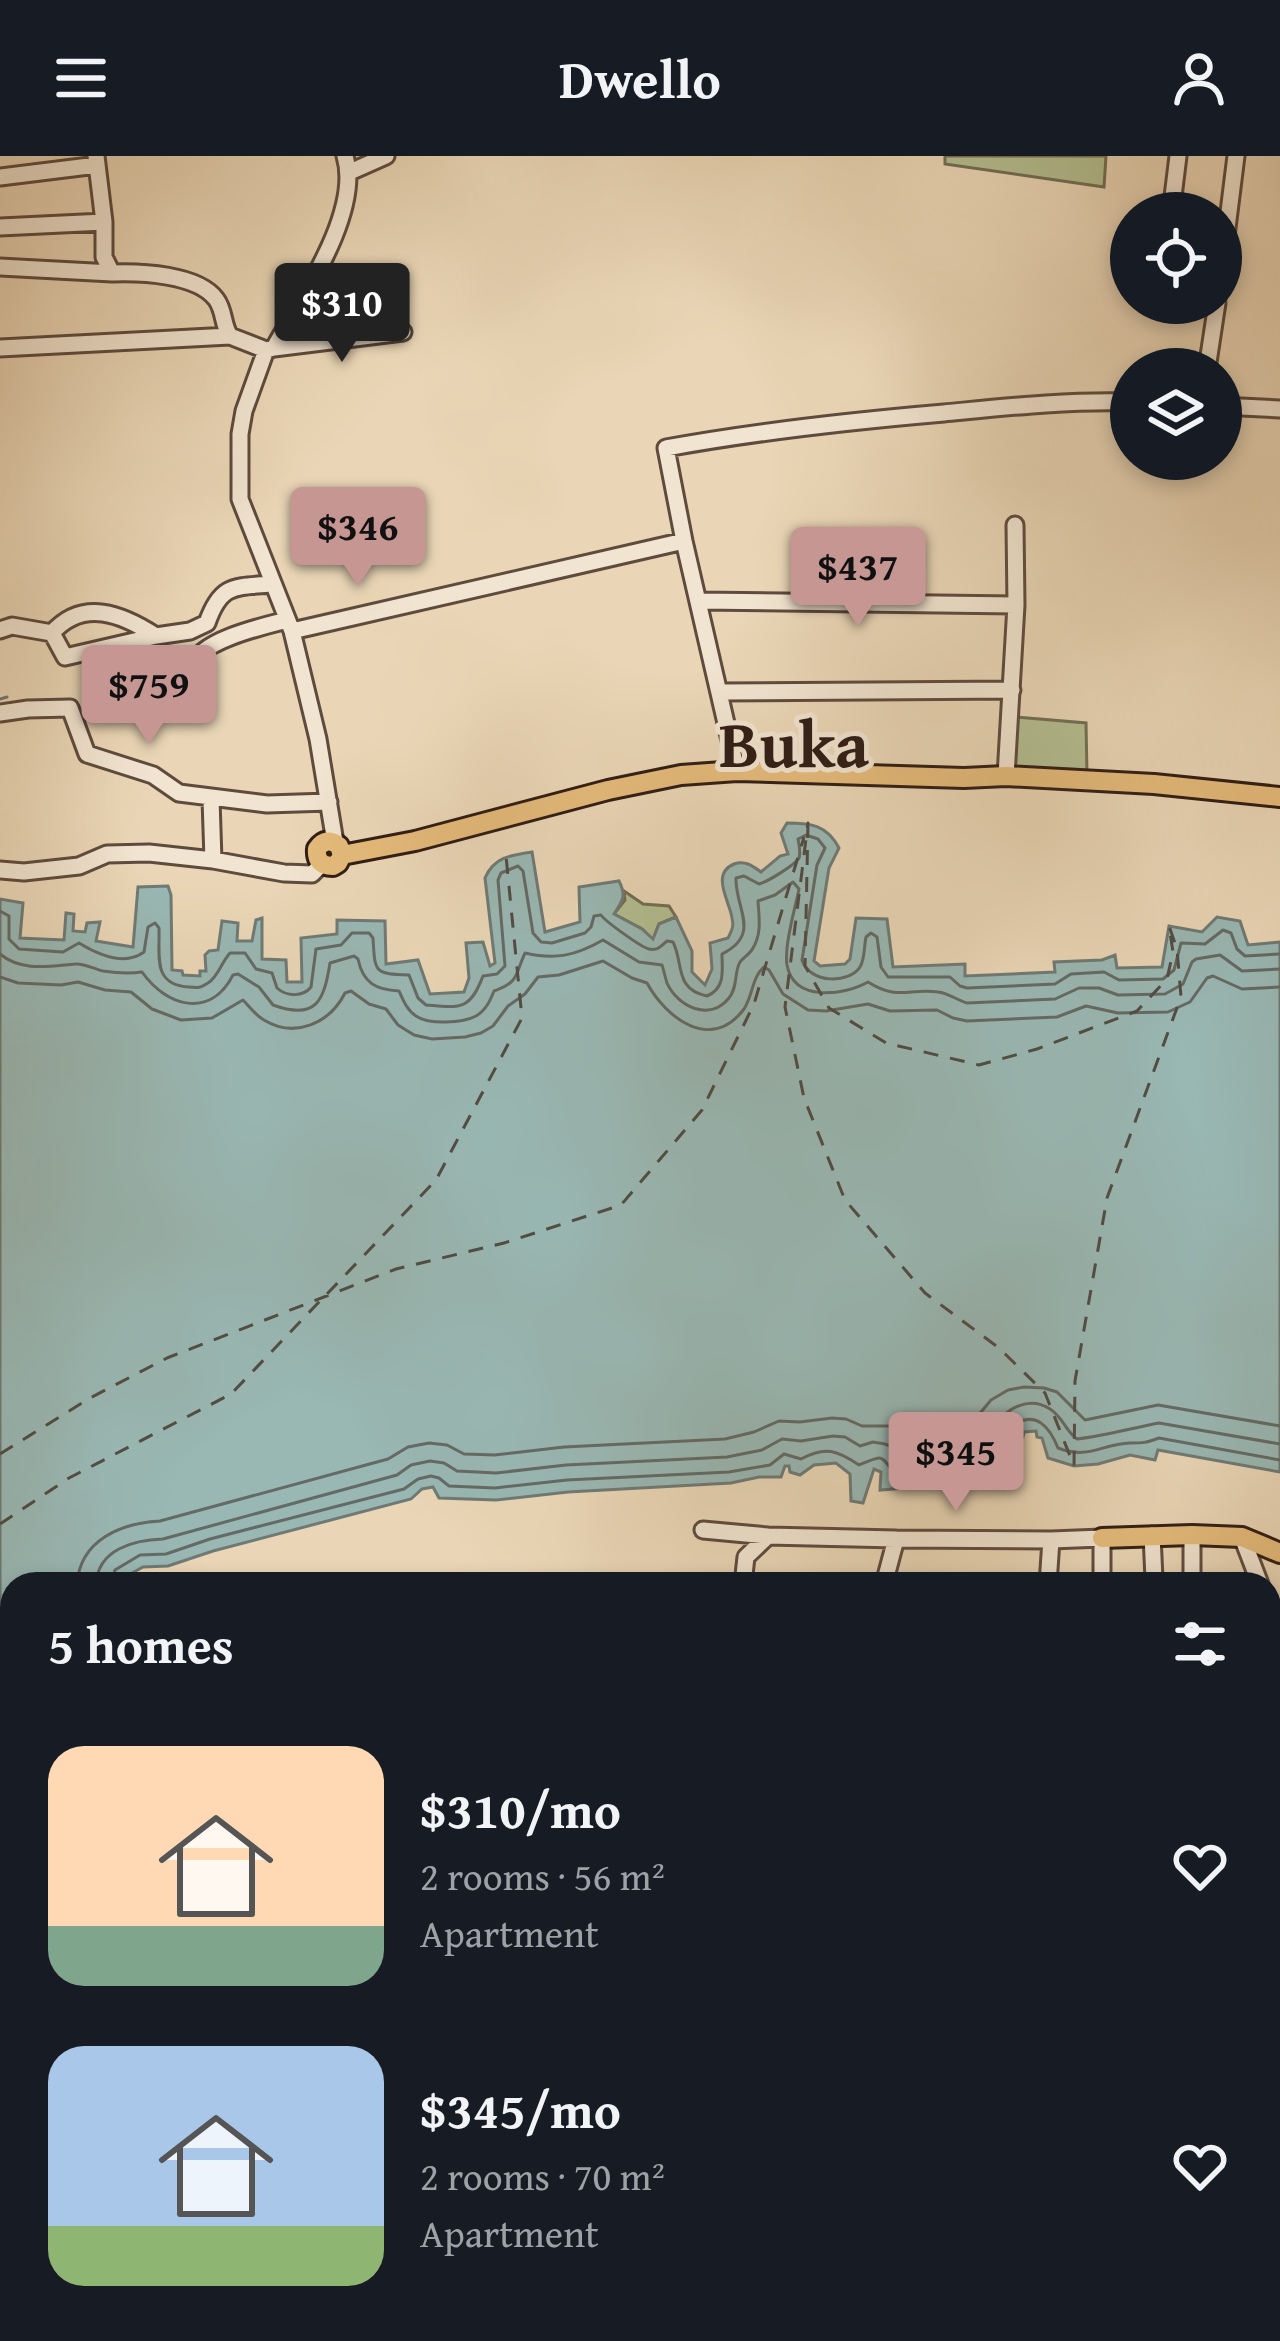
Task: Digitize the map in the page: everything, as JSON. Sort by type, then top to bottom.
[{"type":"main road","points":[[322,863],[317,849],[325,842],[339,849],[415,842],[608,790],[737,771],[1006,776],[1280,797]]},
{"type":"main road","points":[[1102,1538],[1242,1537],[1280,1552]]},
{"type":"street","points":[[339,849],[290,625],[240,499],[240,434],[244,411],[270,349],[328,253],[342,212],[347,164],[386,156]]},
{"type":"street","points":[[1174,192],[1178,156]]},
{"type":"street","points":[[1231,192],[1236,156]]},
{"type":"street","points":[[0,177],[96,160],[104,257],[112,272]]},
{"type":"street","points":[[0,226],[104,221]]},
{"type":"street","points":[[0,267],[151,272],[213,293],[230,335]]},
{"type":"street","points":[[0,348],[230,335],[270,349],[403,332]]},
{"type":"street","points":[[737,771],[666,448],[861,420],[1019,405],[1110,403]]},
{"type":"street","points":[[1242,407],[1280,409]]},
{"type":"street","points":[[1006,776],[1016,605],[1015,525]]},
{"type":"street","points":[[198,702],[192,683],[194,663],[210,647],[244,631],[684,541]]},
{"type":"street","points":[[52,633],[65,657],[190,631],[208,623],[222,594],[273,584]]},
{"type":"street","points":[[700,602],[1016,605]]},
{"type":"street","points":[[0,630],[12,626],[52,633],[74,616],[108,613],[130,619],[156,636]]},
{"type":"street","points":[[720,692],[1012,690]]},
{"type":"street","points":[[0,713],[70,708],[86,754],[153,775],[179,793],[267,804],[329,802]]},
{"type":"street","points":[[211,799],[213,860]]},
{"type":"street","points":[[0,870],[80,866],[107,854],[149,853],[298,874],[313,874],[322,863]]},
{"type":"street","points":[[703,1530],[896,1539],[1102,1538],[1102,1572]]},
{"type":"street","points":[[1192,1534],[1192,1572]]},
{"type":"street","points":[[1153,1535],[1154,1572]]},
{"type":"street","points":[[744,1572],[746,1556],[768,1536]]},
{"type":"street","points":[[1242,1537],[1255,1572]]},
{"type":"street","points":[[887,1572],[896,1539]]},
{"type":"street","points":[[1049,1572],[1051,1540]]},
{"type":"green space","points":[[945,156],[1106,156],[1104,187],[945,164]]},
{"type":"green space","points":[[1016,717],[1086,723],[1087,775],[1014,768]]},
{"type":"green space","points":[[624,891],[643,904],[669,906],[676,917],[659,924],[653,940],[614,914],[625,900]]},
{"type":"water","points":[[787,823],[818,827],[839,848],[829,868],[814,961],[820,966],[845,964],[850,959],[856,918],[887,919],[893,967],[965,964],[965,976],[1055,972],[1054,962],[1115,955],[1117,968],[1162,967],[1169,926],[1202,932],[1217,917],[1240,921],[1248,945],[1280,942],[1280,1472],[1158,1450],[1155,1460],[1130,1455],[1074,1466],[1048,1458],[1036,1431],[1015,1438],[1017,1464],[977,1468],[977,1484],[970,1484],[967,1472],[955,1473],[957,1484],[880,1490],[881,1472],[874,1469],[863,1503],[851,1501],[850,1474],[836,1463],[814,1465],[800,1475],[785,1466],[781,1477],[731,1483],[496,1500],[439,1498],[433,1487],[411,1499],[168,1566],[134,1572],[0,1572],[0,899],[23,903],[20,938],[64,940],[66,913],[74,914],[73,931],[85,932],[87,923],[100,922],[96,941],[133,947],[138,887],[168,886],[172,970],[200,976],[200,971],[206,971],[205,955],[218,950],[222,921],[238,923],[237,941],[252,941],[256,920],[262,918],[262,959],[286,960],[287,982],[302,982],[301,938],[337,934],[337,920],[385,921],[386,964],[418,960],[430,994],[464,992],[469,978],[466,943],[483,942],[490,966],[495,963],[485,878],[498,861],[532,852],[545,932],[580,922],[579,887],[619,881],[623,895],[614,914],[653,939],[659,924],[676,917],[692,951],[692,972],[705,985],[712,969],[710,943],[728,938],[733,926],[723,874],[738,863],[761,872],[788,854],[781,833]]},
{"type":"waterway","points":[[0,699],[7,697]]},
{"type":"ferry route","points":[[808,823],[805,966],[829,1008],[886,1043],[979,1065],[1037,1049],[1137,1011],[1167,979],[1173,952],[1169,926],[1177,949],[1181,997],[1107,1198],[1075,1381],[1074,1466],[1045,1393],[999,1348],[925,1293],[845,1200],[804,1098],[785,1007],[808,823]]},
{"type":"ferry route","points":[[0,1454],[90,1398],[167,1358],[396,1269],[504,1243],[621,1205],[702,1110],[754,1004],[804,837]]},
{"type":"ferry route","points":[[327,1294],[436,1180],[522,1018],[506,856]]},
{"type":"ferry route","points":[[0,1524],[69,1478],[231,1394],[320,1301]]},
{"type":"district","name":"Buka","points":[[794,744]]}]
